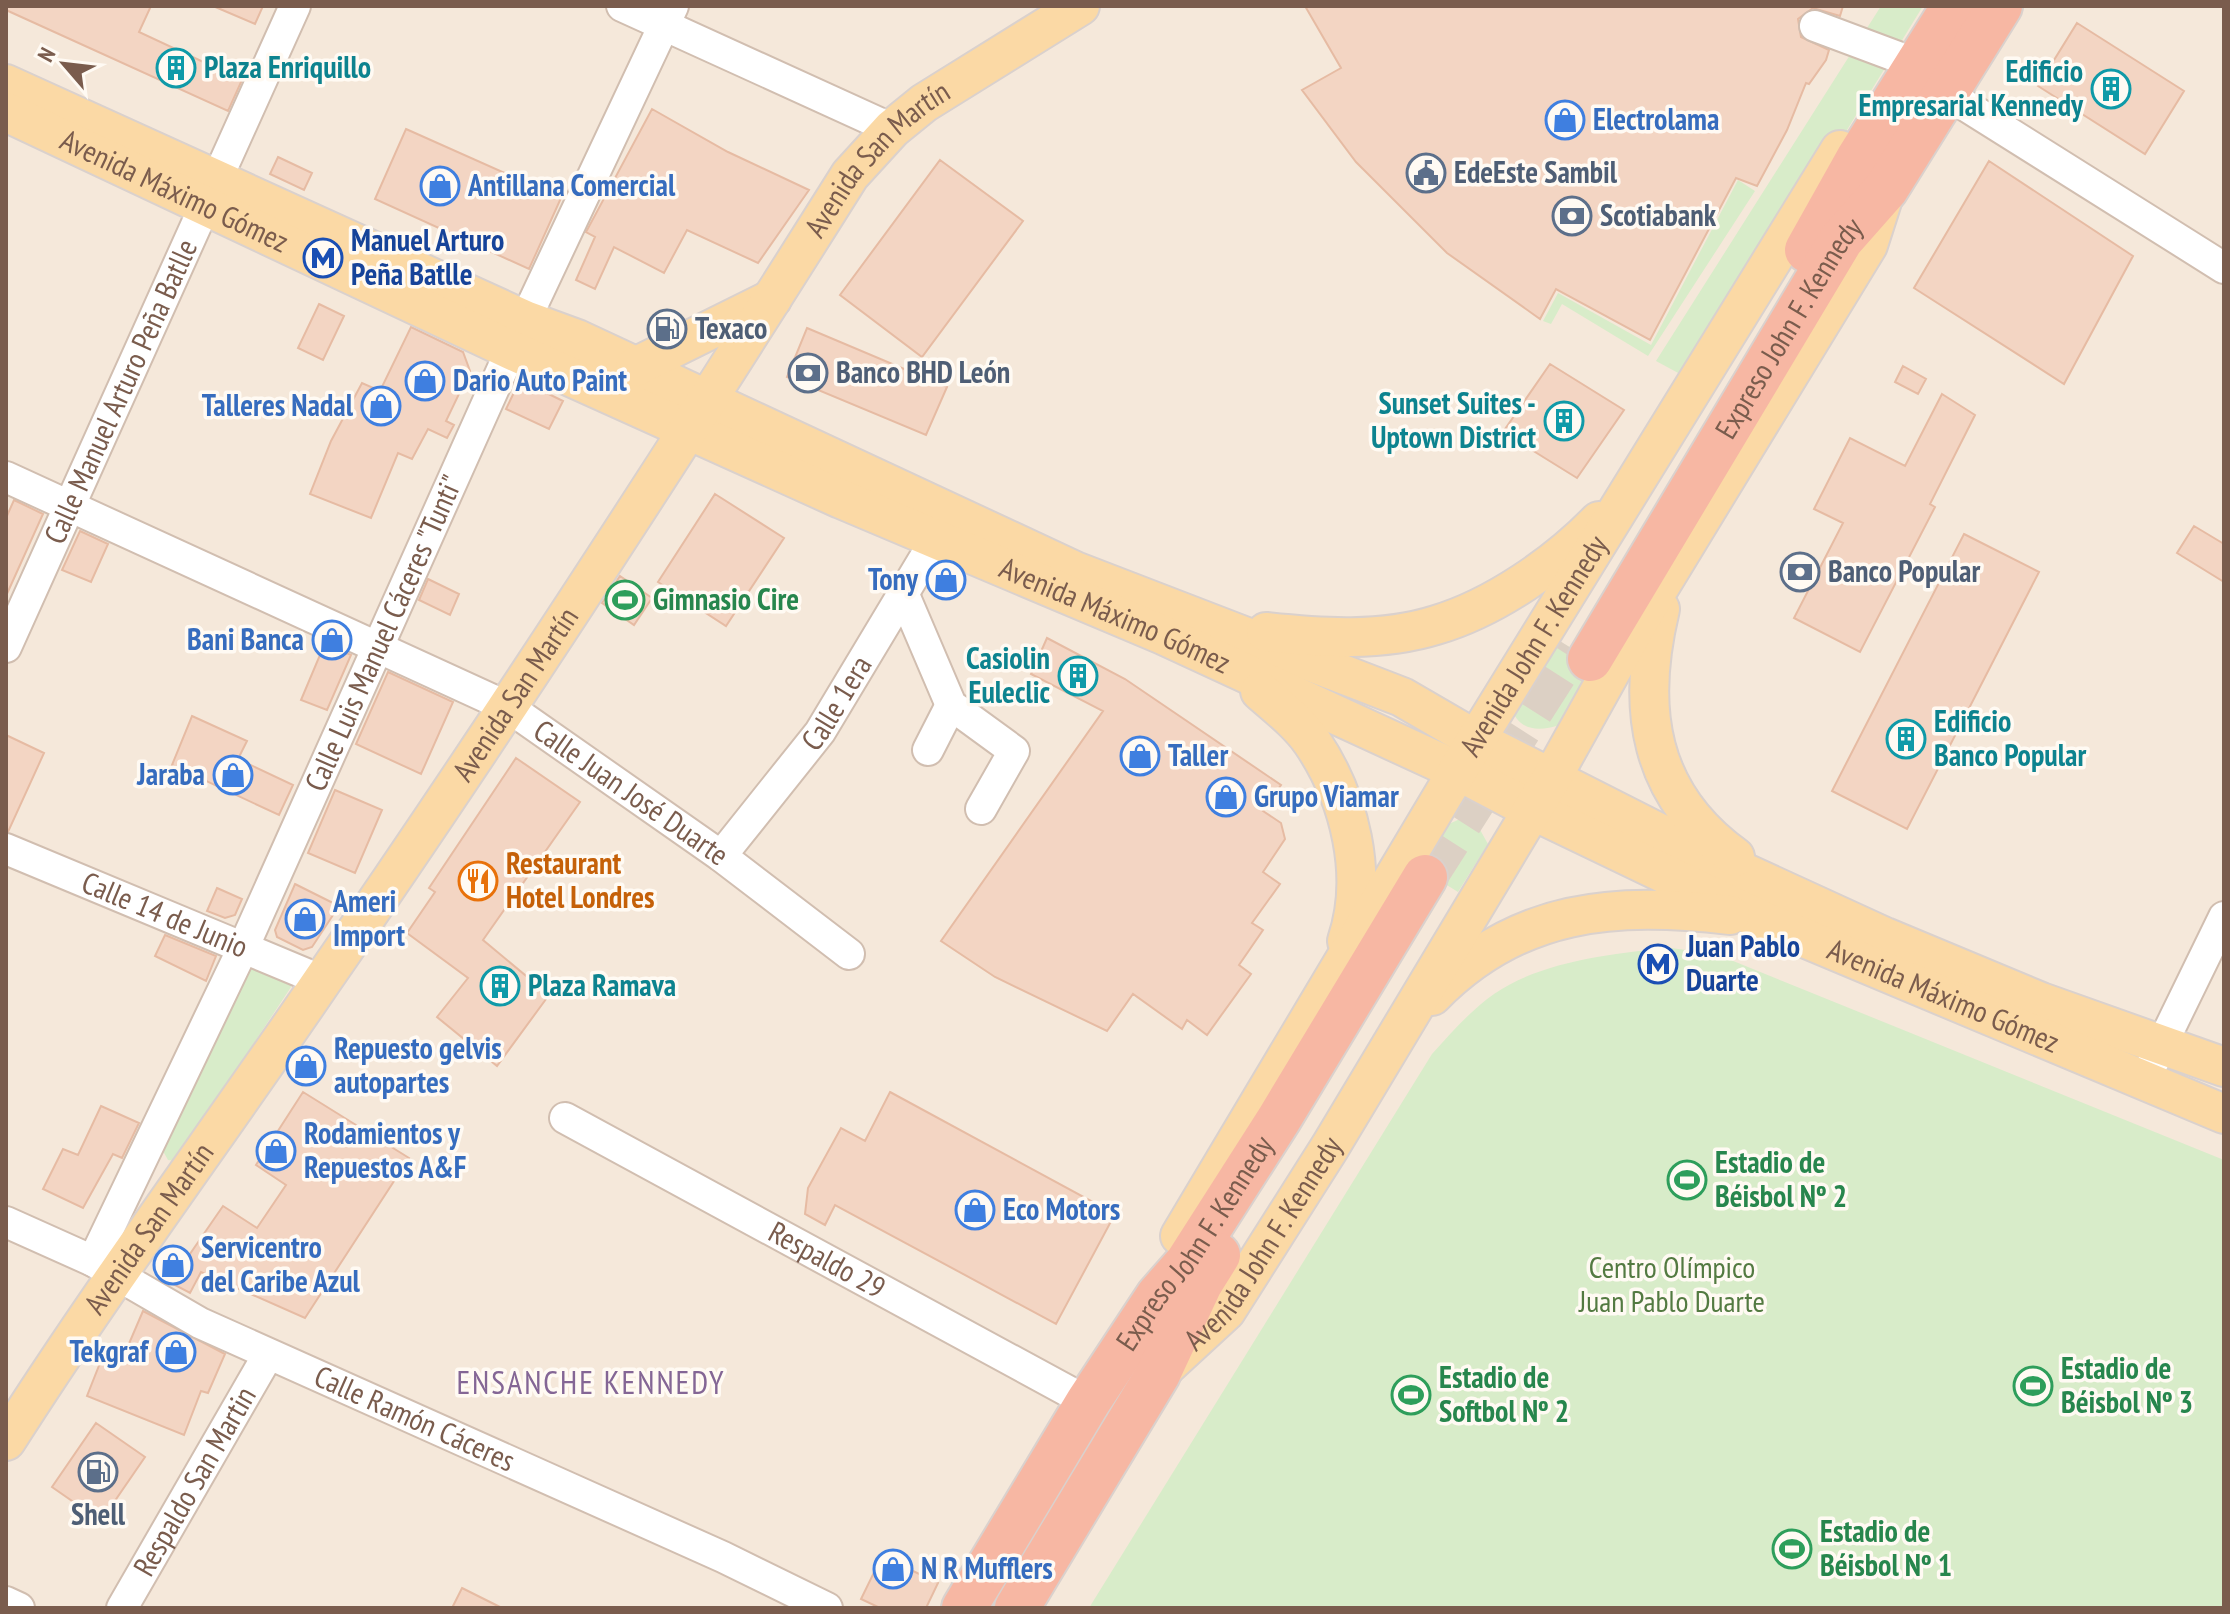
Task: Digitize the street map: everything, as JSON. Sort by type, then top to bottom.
[{"type":"highway","name":"Expreso John F. Kennedy","points":[[1954,6],[1858,159],[1580,653],[1841,240],[1886,189],[2000,6]]},
{"type":"highway","name":"Expreso John F. Kennedy","points":[[964,1608],[1088,1402],[1158,1296],[1204,1237],[1436,884],[1200,1284],[1158,1374],[1017,1608]]},
{"type":"main road","name":"Avenida San Martín","points":[[6,1441],[104,1268],[323,981],[508,707],[850,175],[892,129],[924,103],[1080,6]]},
{"type":"main road","name":"Avenida John F. Kennedy","points":[[1158,1296],[1169,1254],[1467,755],[1931,6]]},
{"type":"main road","name":"Avenida Máximo Gómez","points":[[6,84],[209,193]]},
{"type":"main road","name":"Avenida Máximo Gómez","points":[[6,112],[209,193],[698,415],[1075,571],[1219,644]]},
{"type":"main road","name":"Avenida John F. Kennedy","points":[[1158,1374],[1226,1311],[1402,1026],[1542,795],[1640,619],[1868,245],[1886,189]]},
{"type":"main road","points":[[635,367],[772,299]]},
{"type":"main road","name":"Avenida Máximo Gómez","points":[[518,335],[635,367],[698,415],[936,539],[1219,644],[1402,697],[1467,755],[1542,795],[2144,1081],[2224,1114]]},
{"type":"main road","points":[[1219,644],[1353,637],[1437,625],[1517,585],[1594,527],[1632,487]]},
{"type":"main road","points":[[1697,526],[1661,603],[1649,653],[1647,698],[1656,753],[1682,805],[1766,902]]},
{"type":"main road","points":[[1219,644],[1311,741],[1338,787],[1355,855],[1356,891],[1348,937],[1322,1000]]},
{"type":"main road","name":"Avenida Máximo Gómez","points":[[1766,902],[2224,1067]]},
{"type":"main road","points":[[1402,1026],[1451,976],[1494,947],[1549,923],[1590,911],[1621,908],[1766,902]]},
{"type":"street","name":"Calle Manuel Arturo Peña Batlle","points":[[6,647],[295,6]]},
{"type":"street","points":[[622,6],[669,15],[892,129]]},
{"type":"street","name":"Calle Luis Manuel Cáceres \"Tunti\"","points":[[104,1268],[244,946],[518,335],[669,15]]},
{"type":"street","points":[[1815,26],[1898,57]]},
{"type":"street","points":[[1944,92],[2224,268]]},
{"type":"street","name":"Calle Juan José Duarte","points":[[6,477],[508,707],[721,856],[849,954]]},
{"type":"street","name":"Calle 1era","points":[[721,856],[820,732],[936,539]]},
{"type":"street","points":[[904,595],[951,705],[1011,746],[1014,756],[981,809]]},
{"type":"street","points":[[928,750],[951,705]]},
{"type":"street","name":"Calle 14 de Junio","points":[[6,849],[323,981]]},
{"type":"street","points":[[2144,1081],[2224,917]]},
{"type":"street","name":"Respaldo 29","points":[[565,1118],[1088,1402]]},
{"type":"street","name":"Calle Ramón Cáceres","points":[[6,1222],[104,1268],[152,1298],[268,1355],[723,1557],[827,1608]]},
{"type":"street","name":"Respaldo San Martin","points":[[122,1608],[268,1355]]},
{"type":"street","points":[[6,1602],[19,1608]]},
{"type":"shaded area","points":[[6,6],[2224,6],[2224,1608],[6,1608]]},
{"type":"green space","points":[[1881,6],[1923,6],[1693,381],[1656,361]]},
{"type":"green space","points":[[1738,180],[1755,191],[1648,356],[1562,304],[1551,324],[1543,321],[1558,293],[1651,345]]},
{"type":"green space","points":[[1552,638],[1597,661],[1560,725],[1536,729],[1523,725],[1510,705]]},
{"type":"green space","points":[[1460,819],[1479,828],[1488,844],[1458,892],[1418,867],[1442,827]]},
{"type":"green space","name":"Centro Olímpico Juan Pablo Duarte","points":[[1671,948],[1716,954],[2224,1160],[2224,1608],[1089,1608],[1432,1054],[1461,1022],[1494,994],[1513,983],[1579,960]]},
{"type":"green space","points":[[256,961],[288,976],[291,987],[176,1161],[168,1160],[163,1151],[244,968]]},
{"type":"building","name":"Plaza Enriquillo","points":[[6,6],[151,6],[139,32],[242,80],[228,111],[6,10]]},
{"type":"building","points":[[213,6],[263,6],[255,24]]},
{"type":"building","points":[[1305,6],[1843,6],[1840,16],[1813,8],[1798,19],[1801,37],[1829,50],[1826,60],[1809,84],[1806,83],[1787,130],[1757,186],[1736,178],[1650,340],[1556,289],[1540,319],[1447,253],[1356,162],[1302,90],[1341,68]]},
{"type":"building","name":"Edificio Empresarial Kennedy","points":[[2077,23],[2184,91],[2145,154],[2038,86]]},
{"type":"building","points":[[652,109],[728,152],[809,190],[758,263],[687,230],[664,273],[614,247],[595,289],[576,280],[595,237],[586,232]]},
{"type":"building","name":"Antillana Comercial","points":[[406,129],[561,198],[529,269],[375,199]]},
{"type":"building","points":[[278,157],[312,173],[304,190],[270,174]]},
{"type":"building","points":[[940,160],[1023,221],[922,357],[840,295]]},
{"type":"building","points":[[1989,161],[2133,256],[2064,384],[1914,288]]},
{"type":"building","points":[[319,304],[344,316],[323,360],[298,348]]},
{"type":"building","points":[[411,327],[463,352],[470,371],[446,421],[454,425],[447,438],[428,429],[412,459],[398,453],[371,518],[310,494],[331,441],[362,383],[380,391]]},
{"type":"building","points":[[807,328],[947,387],[926,435],[787,377]]},
{"type":"building","name":"Sunset Suites - Uptown District","points":[[1550,364],[1624,410],[1577,478],[1503,432]]},
{"type":"building","points":[[1903,366],[1926,379],[1918,394],[1895,382]]},
{"type":"building","points":[[520,380],[563,401],[549,429],[506,409]]},
{"type":"building","points":[[1942,394],[1975,415],[1930,504],[1935,507],[1860,652],[1794,618],[1843,523],[1814,509],[1850,438],[1905,466]]},
{"type":"building","points":[[715,494],[784,538],[726,626],[658,582]]},
{"type":"building","points":[[14,500],[43,514],[6,596],[6,518]]},
{"type":"building","points":[[2194,526],[2224,544],[2224,582],[2177,553]]},
{"type":"building","points":[[80,531],[108,544],[91,582],[62,570]]},
{"type":"building","points":[[1964,534],[2039,572],[1907,829],[1832,791]]},
{"type":"building","points":[[940,567],[960,576],[949,598],[928,588]]},
{"type":"building","name":"Gimnasio Cire","points":[[620,576],[652,598],[634,625],[602,603]]},
{"type":"building","points":[[428,579],[459,594],[450,615],[419,600]]},
{"type":"building","points":[[1047,638],[1125,679],[1281,785],[1263,811],[1281,823],[1285,839],[1263,872],[1280,884],[1252,923],[1263,930],[1239,965],[1251,974],[1207,1035],[1187,1020],[1182,1029],[1133,994],[1107,1031],[995,977],[941,941],[1103,711],[1031,674]]},
{"type":"building","points":[[325,643],[351,655],[327,710],[301,700]]},
{"type":"building","points":[[388,672],[453,702],[421,774],[356,744]]},
{"type":"building","name":"Jaraba","points":[[192,716],[247,741],[238,759],[293,785],[279,815],[172,765]]},
{"type":"building","points":[[6,735],[44,753],[8,832],[6,831]]},
{"type":"building","points":[[516,758],[580,802],[483,940],[549,995],[497,1066],[437,1017],[468,978],[407,933],[435,892],[429,888]]},
{"type":"building","points":[[335,790],[382,810],[355,873],[308,853]]},
{"type":"building","name":"Ameri Import","points":[[295,884],[339,906],[312,947],[303,950],[277,937],[275,930]]},
{"type":"building","points":[[217,888],[242,899],[235,915],[225,918],[207,911]]},
{"type":"building","points":[[165,935],[216,956],[206,981],[155,956]]},
{"type":"building","points":[[303,1092],[409,1158],[305,1318],[201,1272],[190,1293],[158,1276],[168,1258],[183,1264],[223,1206],[257,1228],[286,1185],[256,1165]]},
{"type":"building","name":"Eco Motors","points":[[890,1092],[1115,1214],[1056,1324],[835,1205],[825,1225],[805,1214],[808,1188],[841,1128],[865,1141]]},
{"type":"building","points":[[101,1106],[139,1123],[122,1158],[113,1154],[83,1208],[43,1189],[63,1149],[78,1155]]},
{"type":"building","points":[[143,1311],[225,1354],[208,1393],[201,1391],[184,1435],[87,1396],[104,1353],[122,1360]]},
{"type":"building","name":"Shell","points":[[96,1423],[145,1457],[101,1521],[52,1487]]},
{"type":"building","name":"N R Mufflers","points":[[882,1556],[938,1583],[926,1608],[880,1608],[861,1599]]},
{"type":"building","points":[[462,1588],[502,1608],[452,1608]]},
{"type":"tunnel","points":[[1425,877],[1571,648]]},
{"type":"place","name":"Plaza Enriquillo","points":[[176,68]]},
{"type":"place","name":"Edificio Empresarial Kennedy","points":[[2111,89]]},
{"type":"place","name":"Electrolama","points":[[1565,120]]},
{"type":"place","name":"EdeEste Sambil","points":[[1426,173]]},
{"type":"place","name":"Antillana Comercial","points":[[440,186]]},
{"type":"place","name":"Scotiabank","points":[[1572,216]]},
{"type":"place","name":"Manuel Arturo Peña Batlle","points":[[323,258]]},
{"type":"place","name":"Texaco","points":[[667,329]]},
{"type":"place","name":"Banco BHD León","points":[[808,373]]},
{"type":"place","name":"Dario Auto Paint","points":[[425,381]]},
{"type":"place","name":"Talleres Nadal","points":[[381,406]]},
{"type":"place","name":"Sunset Suites - Uptown District","points":[[1564,421]]},
{"type":"place","name":"Banco Popular","points":[[1800,572]]},
{"type":"place","name":"Tony","points":[[946,580]]},
{"type":"place","name":"Gimnasio Cire","points":[[625,600]]},
{"type":"place","name":"Bani Banca","points":[[332,640]]},
{"type":"place","name":"Casiolin Euleclic","points":[[1078,676]]},
{"type":"place","name":"Edificio Banco Popular","points":[[1906,739]]},
{"type":"place","name":"Taller","points":[[1140,756]]},
{"type":"place","name":"Jaraba","points":[[233,775]]},
{"type":"place","name":"Grupo Viamar","points":[[1226,797]]},
{"type":"place","name":"Restaurant Hotel Londres","points":[[478,881]]},
{"type":"place","name":"Ameri Import","points":[[305,919]]},
{"type":"place","name":"Juan Pablo Duarte","points":[[1658,964]]},
{"type":"place","name":"Plaza Ramava","points":[[500,986]]},
{"type":"place","name":"Repuesto gelvis autopartes","points":[[306,1066]]},
{"type":"place","name":"Rodamientos y Repuestos A&F","points":[[276,1151]]},
{"type":"place","name":"Estadio de Béisbol Nº 2","points":[[1687,1180]]},
{"type":"place","name":"Eco Motors","points":[[975,1210]]},
{"type":"place","name":"Servicentro del Caribe Azul","points":[[173,1265]]},
{"type":"place","name":"Tekgraf","points":[[176,1352]]},
{"type":"place","name":"Estadio de Béisbol Nº 3","points":[[2033,1386]]},
{"type":"place","name":"Estadio de Softbol Nº 2","points":[[1411,1395]]},
{"type":"place","name":"Shell","points":[[98,1472]]},
{"type":"place","name":"Estadio de Béisbol Nº 1","points":[[1792,1549]]},
{"type":"place","name":"N R Mufflers","points":[[893,1569]]},
{"type":"district","name":"ENSANCHE KENNEDY","points":[[591,1383]]}]
